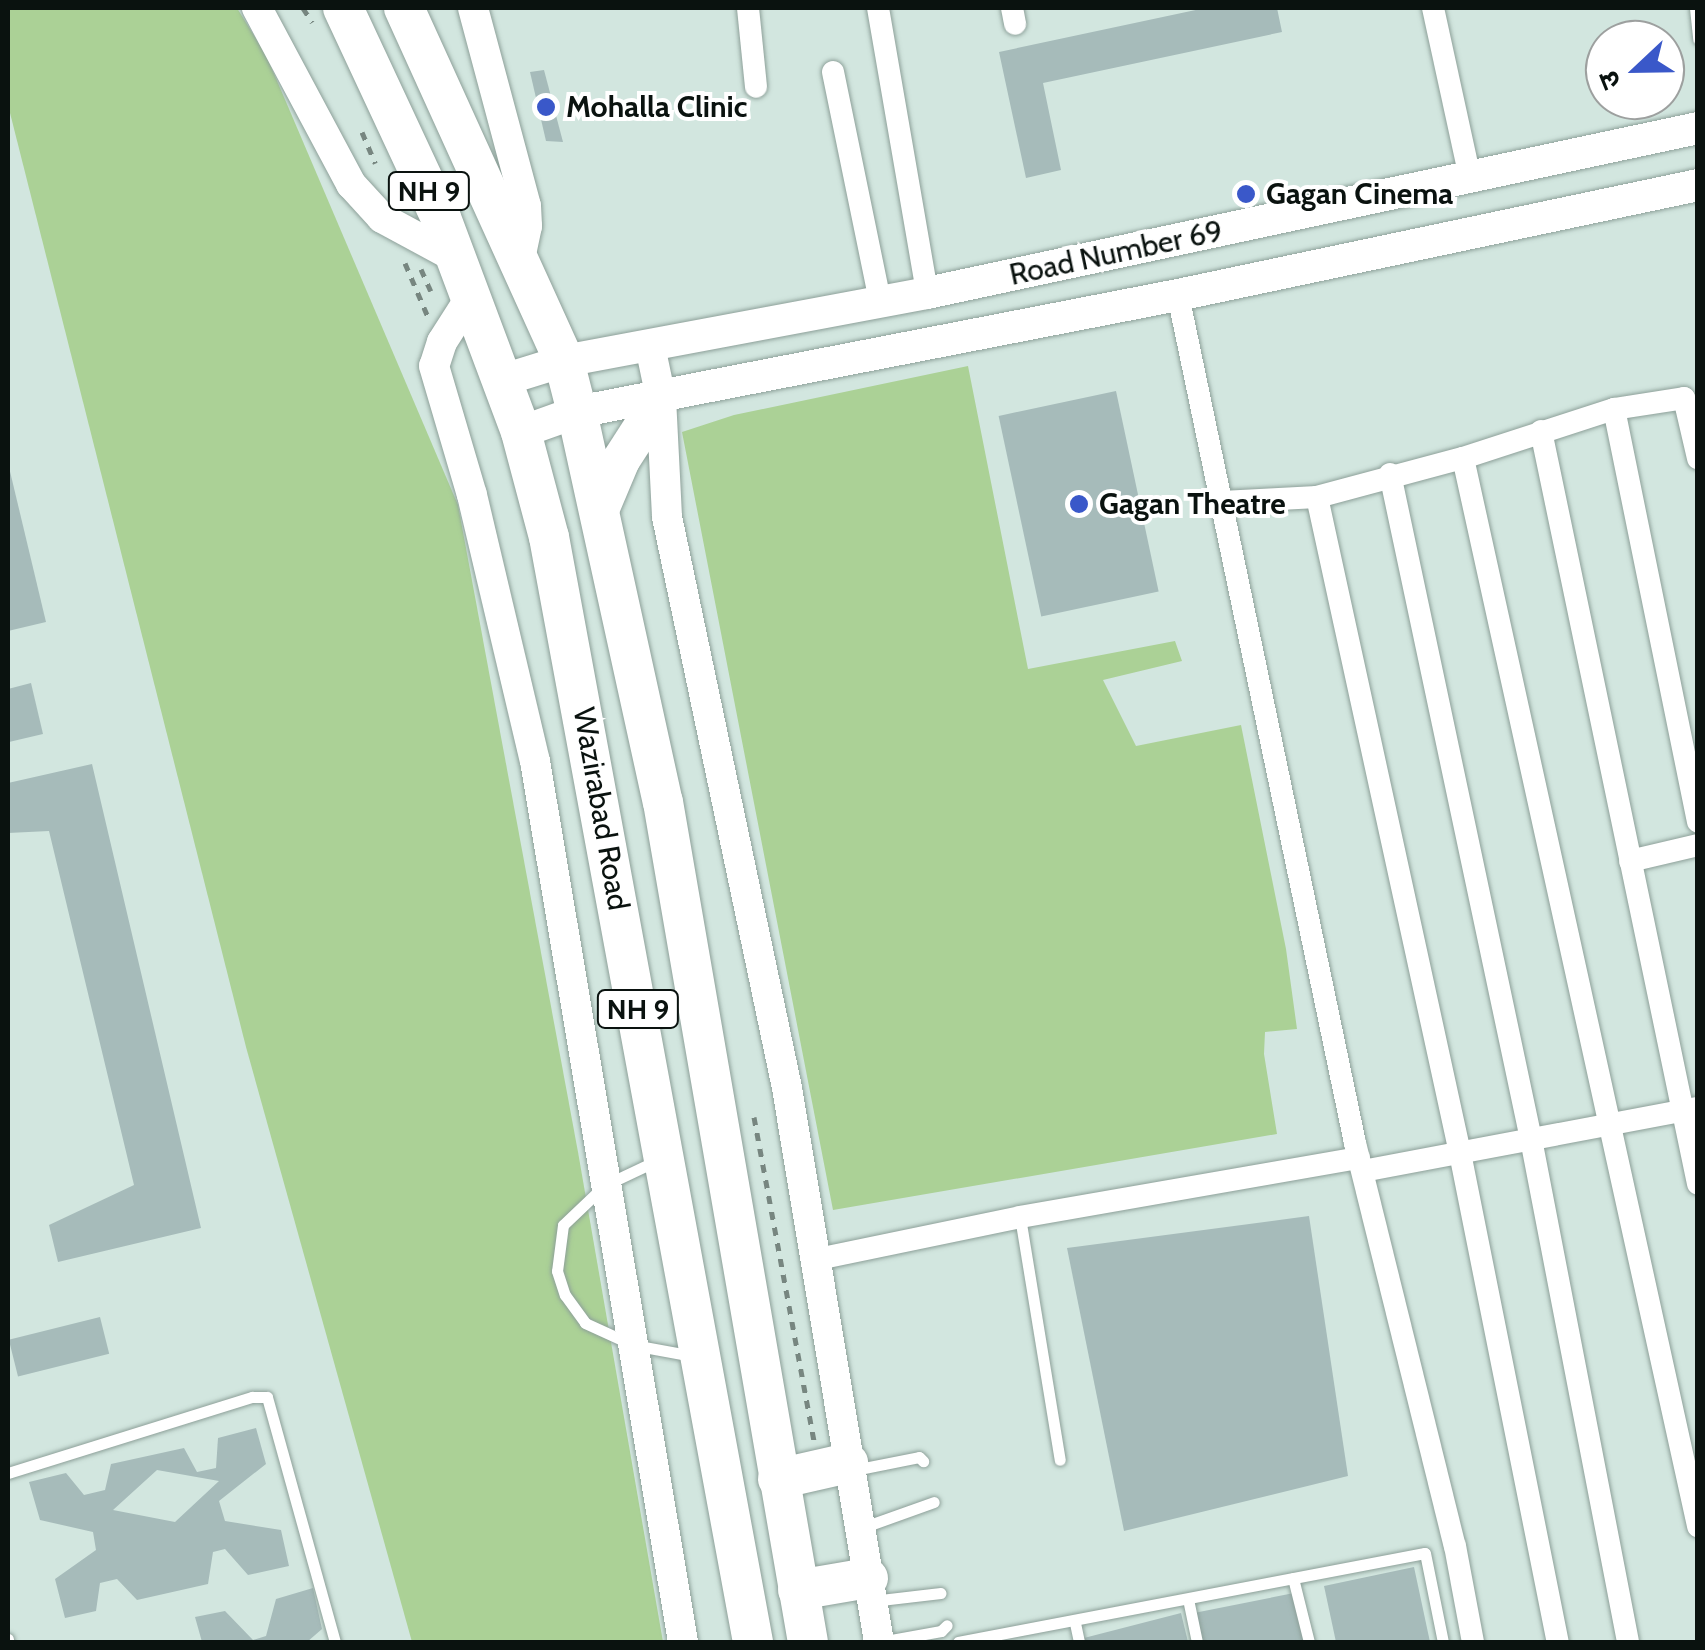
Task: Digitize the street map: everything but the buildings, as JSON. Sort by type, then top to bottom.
[{"type":"highway","name":"Wazirabad Road","points":[[344,8],[456,258],[503,380],[549,537],[752,1642]]},
{"type":"highway","name":"Wazirabad Road","points":[[404,8],[564,361],[578,412],[663,802],[808,1642]]},
{"type":"highway","points":[[778,1479],[849,1467]]},
{"type":"highway","points":[[798,1590],[870,1589]]},
{"type":"main road","name":"Road Number 69","points":[[503,380],[564,361],[926,294],[1698,128]]},
{"type":"main road","name":"Road Number 69","points":[[520,432],[578,412],[1178,295],[1698,185]]},
{"type":"main road","points":[[600,510],[620,460],[661,398]]},
{"type":"street","points":[[257,8],[351,184],[382,218],[456,258]]},
{"type":"street","points":[[473,8],[526,206],[527,226],[518,262]]},
{"type":"street","points":[[748,8],[756,88]]},
{"type":"street","points":[[878,8],[926,294]]},
{"type":"street","points":[[1433,8],[1470,178]]},
{"type":"street","points":[[833,72],[880,300]]},
{"type":"street","points":[[1178,295],[1361,1165],[1455,1546],[1473,1642]]},
{"type":"street","points":[[470,298],[442,342],[434,366],[472,495],[535,761],[684,1642]]},
{"type":"street","points":[[650,346],[661,398],[667,517],[787,1088],[879,1642]]},
{"type":"street","points":[[1222,502],[1317,497],[1390,474],[1463,458],[1614,409],[1684,398],[1698,458]]},
{"type":"street","points":[[1614,409],[1698,822]]},
{"type":"street","points":[[1542,430],[1630,862],[1690,1109],[1698,1184]]},
{"type":"street","points":[[1463,458],[1698,1526]]},
{"type":"street","points":[[1390,474],[1531,1140],[1628,1642]]},
{"type":"street","points":[[1317,497],[1460,1153],[1558,1642]]},
{"type":"street","points":[[1630,862],[1698,845]]},
{"type":"street","points":[[813,1260],[1020,1217],[1460,1153],[1690,1109]]},
{"type":"lane","points":[[1695,8],[1698,39]]},
{"type":"lane","points":[[665,1157],[606,1185],[564,1225],[557,1271],[566,1296],[585,1323],[633,1345],[702,1358]]},
{"type":"lane","points":[[1020,1217],[1060,1460]]},
{"type":"lane","points":[[8,1473],[252,1397],[267,1398],[335,1642]]},
{"type":"lane","points":[[849,1467],[919,1456],[923,1461]]},
{"type":"lane","points":[[859,1528],[934,1502]]},
{"type":"lane","points":[[958,1642],[1075,1623],[1425,1553],[1443,1642]]},
{"type":"lane","points":[[1293,1578],[1309,1642]]},
{"type":"lane","points":[[870,1589],[941,1593]]},
{"type":"lane","points":[[1188,1598],[1197,1642]]},
{"type":"lane","points":[[1075,1623],[1079,1642]]},
{"type":"lane","points":[[879,1642],[944,1630],[947,1625]]},
{"type":"green space","points":[[8,8],[237,8],[266,55],[458,505],[578,1152],[663,1642],[412,1642],[246,1047],[8,105]]},
{"type":"green space","points":[[968,366],[1028,669],[1175,641],[1182,661],[1103,680],[1136,746],[1241,725],[1286,949],[1297,1029],[1265,1032],[1264,1054],[1277,1134],[833,1210],[682,432],[734,415]]},
{"type":"place","name":"Mohalla Clinic","points":[[546,107]]},
{"type":"place","name":"Gagan Cinema","points":[[1246,194]]},
{"type":"place","name":"Gagan Theatre","points":[[1079,504]]}]
